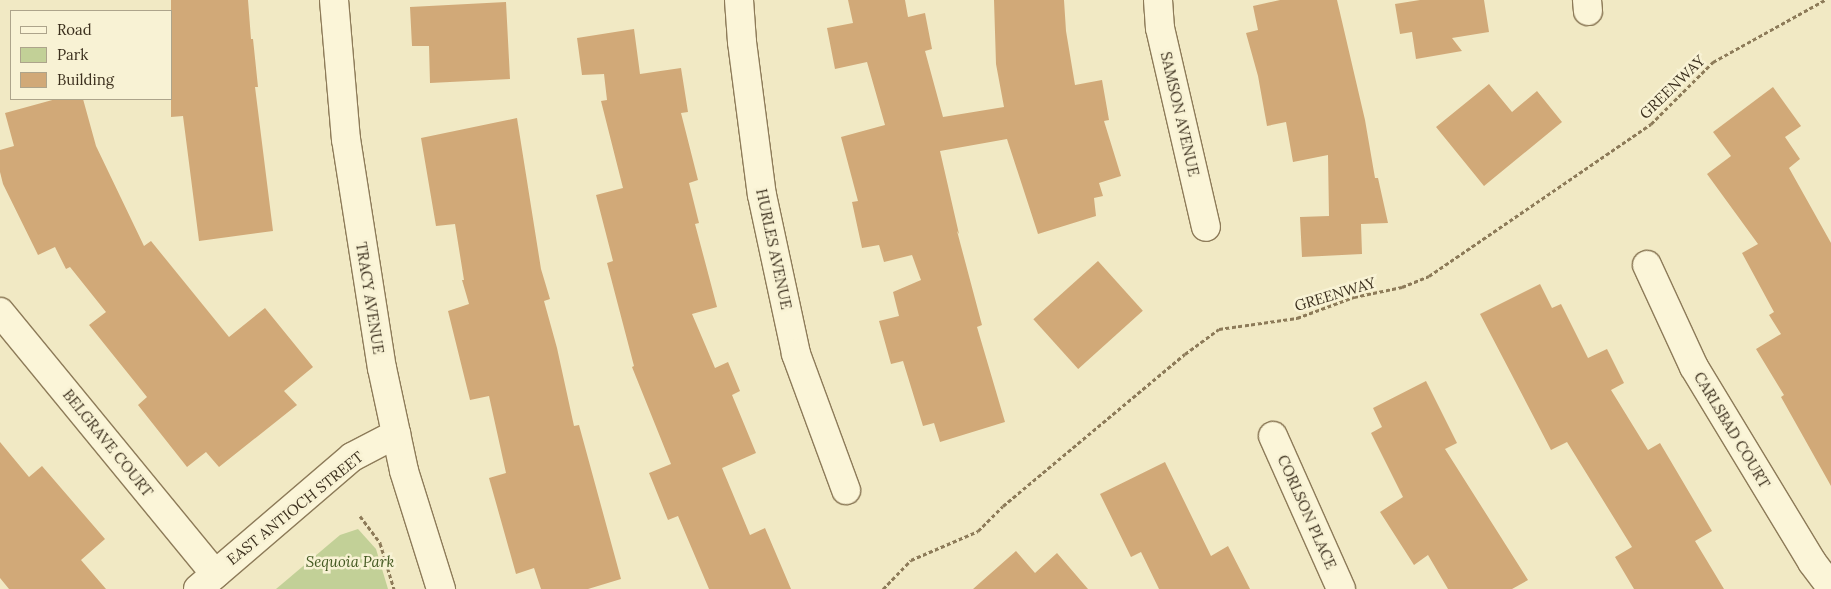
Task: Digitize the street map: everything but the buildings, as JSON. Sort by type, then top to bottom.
[{"type":"street","name":"TRACY AVENUE","points":[[334,0],[346,139],[382,368],[404,471],[441,589]]},
{"type":"street","name":"HURLES AVENUE","points":[[739,0],[742,42],[762,195],[796,354],[846,490]]},
{"type":"street","name":"SAMSON AVENUE","points":[[1158,0],[1160,28],[1206,227]]},
{"type":"street","name":"CARLSBAD COURT","points":[[1647,265],[1694,367],[1812,562],[1831,587]]},
{"type":"street","name":"BELGRAVE COURT","points":[[0,312],[206,582]]},
{"type":"street","name":"EAST ANTIOCH STREET","points":[[206,582],[352,457],[396,434]]},
{"type":"street","name":"CORLSON PLACE","points":[[1273,436],[1341,589]]},
{"type":"path","name":"GREENWAY","points":[[883,589],[911,560],[978,531],[1003,506],[1185,354],[1219,329],[1297,318],[1354,297],[1402,287],[1429,276],[1651,124],[1713,62],[1825,0]]},
{"type":"path","points":[[360,516],[380,544],[394,589]]},
{"type":"green space","name":"Sequoia Park","points":[[358,529],[376,549],[388,589],[276,589],[340,535]]}]
